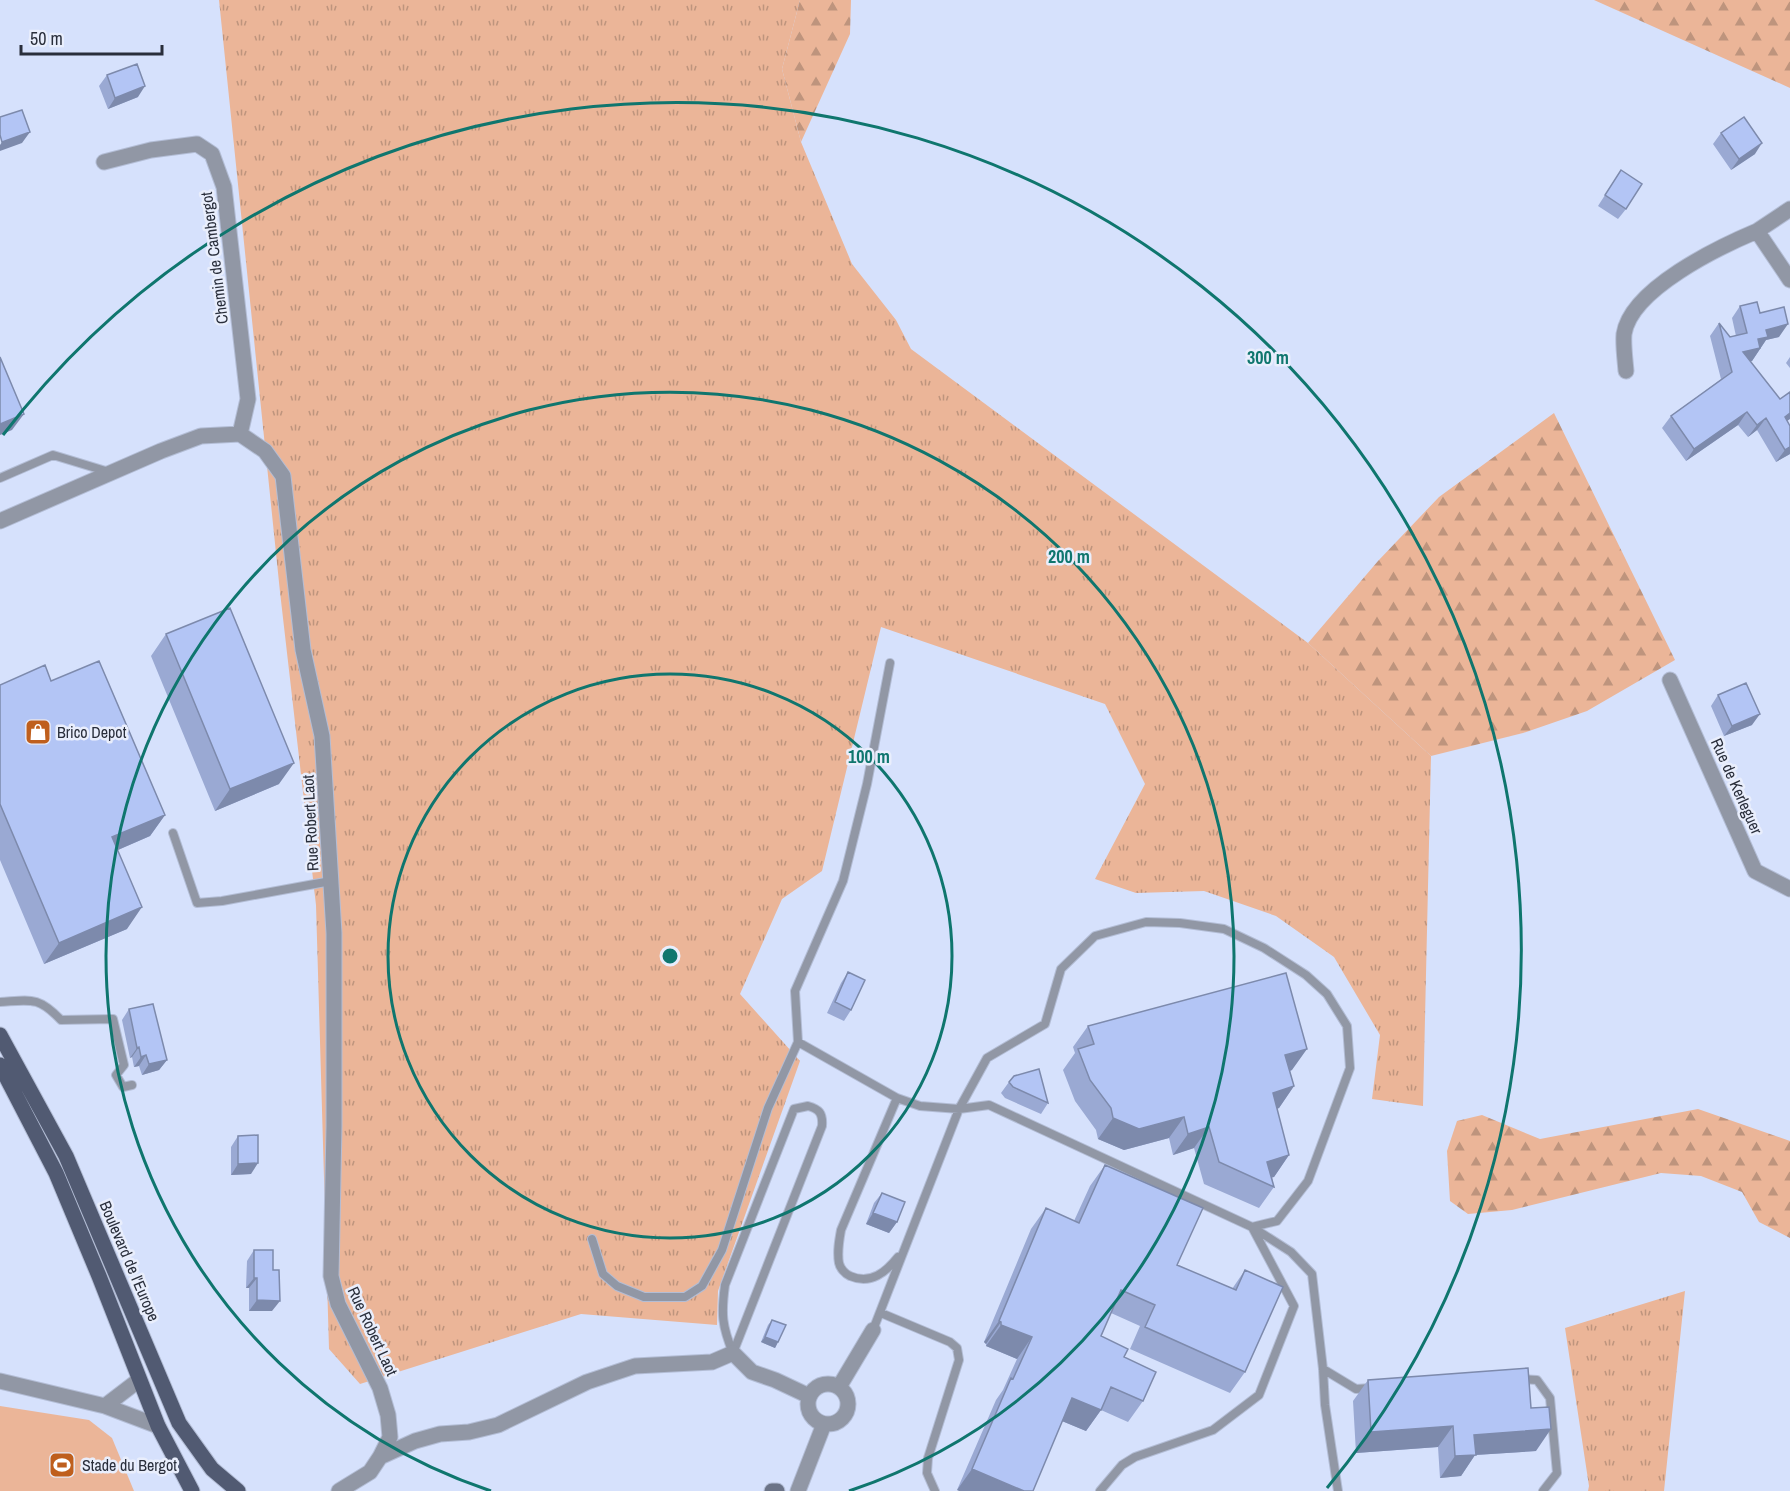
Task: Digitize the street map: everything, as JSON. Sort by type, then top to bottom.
[{"type":"main road","name":"Boulevard de l'Europe","points":[[0,1035],[66,1156],[179,1423],[212,1469],[238,1491]]},
{"type":"main road","name":"Boulevard de l'Europe","points":[[0,1065],[56,1173],[158,1426],[192,1491]]},
{"type":"main road","points":[[772,1491],[777,1491]]},
{"type":"street","name":"Chemin de Cambergot","points":[[104,162],[151,150],[197,144],[212,154],[224,187],[248,399],[240,434]]},
{"type":"street","points":[[1626,371],[1624,332],[1638,304],[1671,276],[1730,243],[1757,231],[1790,209]]},
{"type":"street","points":[[1757,231],[1790,280]]},
{"type":"street","points":[[0,521],[201,436],[240,434]]},
{"type":"street","name":"Rue Robert Laot","points":[[240,434],[265,451],[283,476],[303,650],[322,736],[334,933],[331,1276],[338,1304],[380,1388],[388,1415],[390,1437],[370,1472]]},
{"type":"street","name":"Rue de Kerleguer","points":[[1670,681],[1755,871],[1790,889]]},
{"type":"street","points":[[839,1387],[873,1330]]},
{"type":"street","points":[[380,1457],[440,1434],[469,1432],[498,1425],[587,1382],[634,1366],[712,1362],[733,1353],[752,1372],[809,1396]]},
{"type":"street","points":[[0,1380],[105,1406],[158,1426]]},
{"type":"street","points":[[105,1406],[139,1380]]},
{"type":"street","points":[[833,1384],[839,1387],[847,1398],[848,1411],[839,1422],[824,1424],[818,1422],[809,1410],[809,1396],[819,1386],[833,1384]]},
{"type":"street","points":[[798,1491],[824,1424]]},
{"type":"street","points":[[339,1491],[370,1472]]},
{"type":"street","points":[[368,1491],[370,1472]]},
{"type":"lane","points":[[0,478],[53,455],[112,473]]},
{"type":"lane","points":[[591,1239],[603,1274],[617,1287],[644,1297],[685,1297],[702,1286],[722,1250],[768,1108],[798,1042],[795,991],[843,881],[867,784],[890,663]]},
{"type":"lane","points":[[173,833],[197,903],[222,901],[331,881]]},
{"type":"lane","points":[[873,1330],[959,1109],[987,1058],[1045,1024],[1061,969],[1095,936],[1146,922],[1180,923],[1224,929],[1264,948],[1306,975],[1327,994],[1347,1026],[1350,1068],[1308,1181],[1277,1221],[1252,1227]]},
{"type":"lane","points":[[0,1002],[33,1000],[49,1007],[61,1020],[113,1019],[124,1065],[116,1075],[123,1087],[132,1085]]},
{"type":"lane","points":[[798,1042],[897,1098],[920,1106],[959,1109],[989,1105],[1252,1227],[1291,1252],[1312,1274],[1325,1405],[1338,1491]]},
{"type":"lane","points":[[897,1098],[841,1230],[839,1265],[847,1275],[862,1280],[875,1278],[890,1267],[904,1250]]},
{"type":"lane","points":[[808,1106],[818,1109],[823,1116],[822,1125],[733,1353],[724,1330],[722,1308],[725,1285],[794,1109],[808,1106]]},
{"type":"lane","points":[[1100,1491],[1122,1465],[1135,1457],[1213,1430],[1259,1395],[1294,1306],[1252,1227]]},
{"type":"lane","points":[[881,1313],[950,1342],[957,1348],[959,1360],[928,1458],[927,1473],[935,1491]]},
{"type":"lane","points":[[1323,1369],[1356,1389],[1378,1388]]},
{"type":"lane","points":[[1513,1379],[1537,1380],[1550,1398],[1557,1473],[1543,1491]]},
{"type":"green space","points":[[219,0],[800,0],[782,69],[801,142],[852,264],[896,320],[911,349],[1308,643],[1431,756],[1423,1106],[1372,1099],[1380,1035],[1334,957],[1276,916],[1204,891],[1136,893],[1095,879],[1145,784],[1105,704],[881,627],[822,871],[782,899],[740,994],[800,1061],[718,1291],[717,1325],[581,1314],[360,1384],[329,1349],[316,905],[280,592]]},
{"type":"green space","points":[[800,0],[851,0],[850,34],[801,142],[782,69]]},
{"type":"green space","points":[[1594,0],[1790,0],[1790,88]]},
{"type":"green space","points":[[1554,413],[1675,660],[1587,711],[1523,733],[1431,756],[1308,643],[1378,561],[1439,497]]},
{"type":"green space","points":[[1698,1109],[1790,1141],[1790,1238],[1759,1222],[1742,1192],[1701,1176],[1661,1173],[1512,1210],[1468,1214],[1450,1201],[1447,1151],[1457,1121],[1482,1115],[1540,1139]]},
{"type":"green space","points":[[1685,1291],[1664,1491],[1588,1491],[1565,1328]]},
{"type":"green space","name":"Stade du Bergot","points":[[0,1406],[89,1420],[112,1438],[134,1491],[0,1491]]},
{"type":"building","points":[[137,64],[145,86],[115,98],[107,75]]},
{"type":"building","points":[[22,110],[30,132],[2,142],[0,117]]},
{"type":"building","points":[[1744,117],[1762,143],[1739,159],[1721,133]]},
{"type":"building","points":[[1621,170],[1642,184],[1626,209],[1605,195]]},
{"type":"building","points":[[1757,302],[1760,313],[1784,307],[1788,324],[1766,330],[1768,337],[1758,339],[1760,348],[1743,352],[1780,399],[1790,392],[1790,413],[1785,417],[1790,426],[1790,447],[1785,450],[1766,418],[1757,425],[1747,412],[1694,449],[1671,416],[1732,372],[1719,323],[1730,337],[1747,333],[1740,306]]},
{"type":"building","points":[[0,357],[24,414],[0,424]]},
{"type":"building","points":[[230,608],[294,763],[230,789],[166,634]]},
{"type":"building","points":[[99,661],[165,815],[112,837],[142,907],[59,943],[0,804],[0,685],[45,665],[51,681]]},
{"type":"building","points":[[1746,683],[1760,714],[1732,726],[1718,695]]},
{"type":"building","points":[[848,972],[865,980],[851,1010],[835,1002]]},
{"type":"building","points":[[1286,973],[1307,1049],[1285,1055],[1294,1086],[1273,1093],[1289,1155],[1267,1162],[1274,1187],[1219,1162],[1209,1127],[1188,1134],[1184,1117],[1139,1129],[1113,1118],[1111,1108],[1090,1080],[1078,1049],[1094,1044],[1088,1026]]},
{"type":"building","points":[[153,1004],[167,1060],[149,1064],[146,1055],[141,1057],[139,1047],[137,1048],[129,1009]]},
{"type":"building","points":[[1039,1069],[1048,1103],[1013,1087],[1009,1082],[1014,1076]]},
{"type":"building","points":[[258,1135],[258,1163],[238,1164],[238,1136]]},
{"type":"building","points":[[1105,1165],[1203,1208],[1177,1265],[1236,1290],[1245,1270],[1283,1287],[1245,1372],[1145,1327],[1155,1305],[1121,1290],[1101,1336],[1128,1349],[1124,1357],[1156,1372],[1143,1401],[1111,1387],[1101,1410],[1072,1398],[1033,1491],[1024,1491],[972,1469],[1011,1378],[1013,1379],[1032,1337],[1001,1325],[999,1321],[1046,1208],[1079,1223]]},
{"type":"building","points":[[882,1193],[905,1202],[897,1222],[873,1213]]},
{"type":"building","points":[[254,1250],[273,1250],[273,1270],[279,1270],[280,1301],[257,1300]]},
{"type":"building","points":[[772,1320],[786,1325],[778,1342],[765,1337]]},
{"type":"building","points":[[1528,1368],[1531,1408],[1549,1407],[1551,1429],[1474,1435],[1476,1455],[1455,1456],[1453,1426],[1371,1432],[1368,1380]]},
{"type":"place","name":"Brico Depot","points":[[38,732]]},
{"type":"place","name":"Stade du Bergot","points":[[62,1465]]}]
